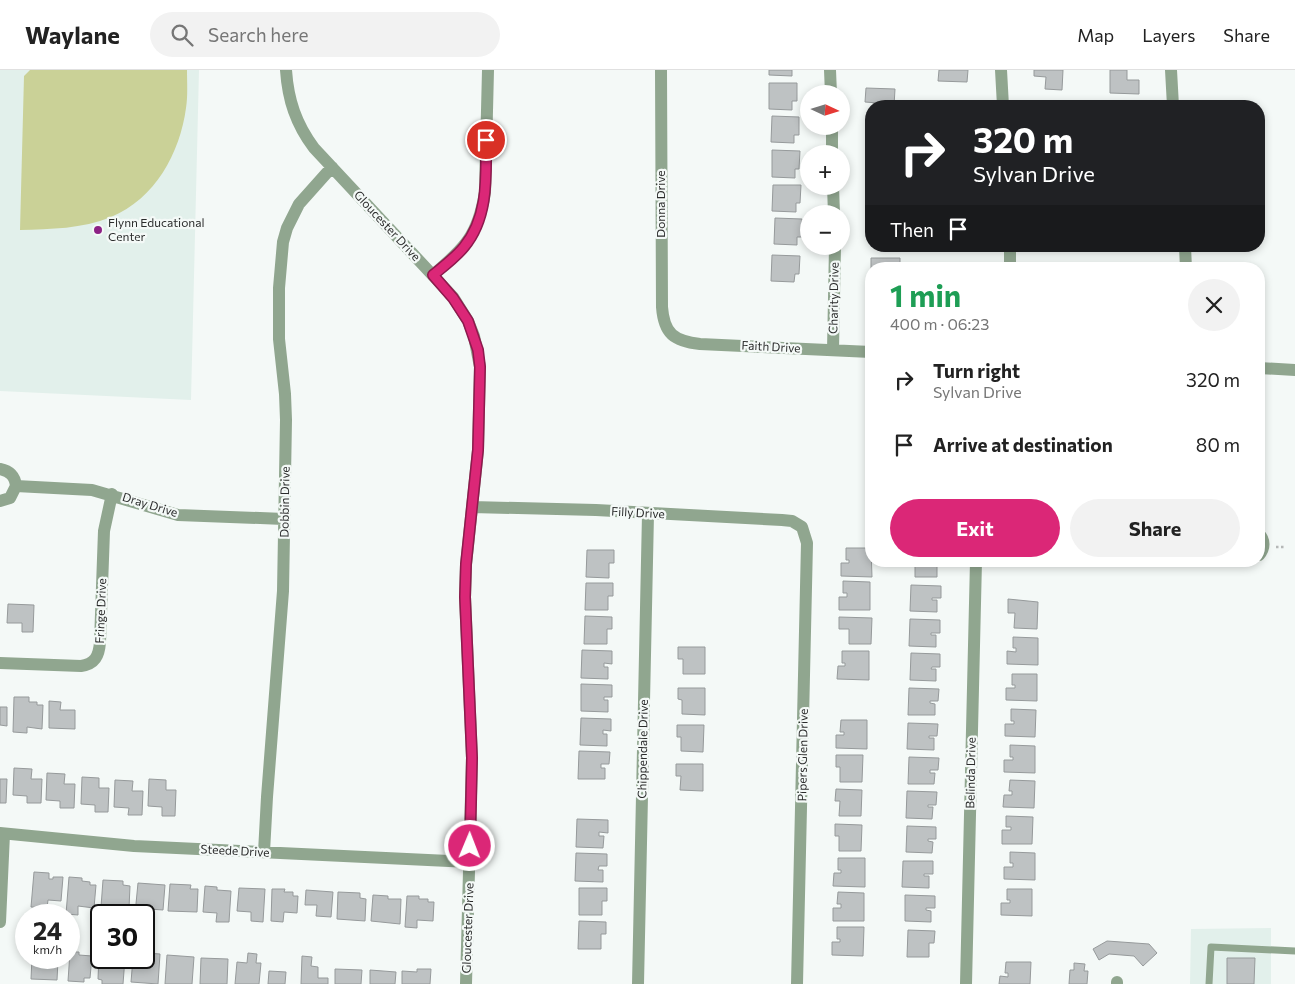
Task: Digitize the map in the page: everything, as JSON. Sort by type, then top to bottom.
[{"type":"street","name":"Gloucester Drive","points":[[286,70],[294,116],[302,131],[314,148],[453,298],[468,321],[478,350],[480,375],[478,450],[465,597],[472,758],[466,984]]},
{"type":"street","points":[[433,275],[464,247],[478,225],[485,192],[488,70]]},
{"type":"street","name":"Donna Drive","points":[[660,70],[662,307],[664,323],[672,335]]},
{"type":"street","points":[[830,70],[831,85]]},
{"type":"street","points":[[1001,70],[1003,100]]},
{"type":"street","points":[[1171,70],[1174,100]]},
{"type":"street","name":"Dobbin Drive","points":[[264,852],[266,797],[283,591],[286,406],[279,330],[279,288],[283,242],[299,204],[332,167]]},
{"type":"street","name":"Charity Drive","points":[[833,350],[835,255]]},
{"type":"street","name":"Faith Drive","points":[[672,335],[685,342],[700,344],[865,352]]},
{"type":"street","points":[[1265,368],[1295,370]]},
{"type":"street","points":[[0,469],[12,474],[16,486],[10,498],[0,500]]},
{"type":"street","name":"Dray Drive","points":[[16,486],[77,488],[112,494],[178,515],[284,518]]},
{"type":"street","name":"Fringe Drive","points":[[0,663],[81,666],[89,665],[94,661],[99,652],[104,531],[112,494]]},
{"type":"street","name":"Filly Drive","points":[[472,507],[782,520],[792,521],[802,527]]},
{"type":"street","name":"Chippendale Drive","points":[[638,984],[648,514]]},
{"type":"street","name":"Pipers Glen Drive","points":[[798,984],[806,543],[806,536],[802,527]]},
{"type":"street","name":"Belinda Drive","points":[[966,984],[976,567]]},
{"type":"street","points":[[0,922],[2,834]]},
{"type":"street","name":"Steede Drive","points":[[2,834],[109,844],[470,862]]},
{"type":"lane","points":[[1208,984],[1211,947],[1295,951]]},
{"type":"path","points":[[1276,547],[1284,547]]},
{"type":"shaded area","name":"Flynn Educational Center","points":[[0,70],[199,70],[191,400],[0,391]]},
{"type":"shaded area","points":[[1271,928],[1271,984],[1190,984],[1191,929]]},
{"type":"green space","points":[[30,70],[187,70],[187,103],[178,141],[163,173],[140,199],[127,209],[111,217],[89,224],[66,228],[20,230],[24,76]]},
{"type":"building","points":[[769,70],[792,70],[792,76],[769,75]]},
{"type":"building","points":[[939,70],[968,70],[967,82],[938,81]]},
{"type":"building","points":[[1034,70],[1063,70],[1062,90],[1045,89],[1046,77],[1034,76]]},
{"type":"building","points":[[1110,70],[1127,70],[1127,80],[1139,80],[1139,94],[1110,93]]},
{"type":"building","points":[[769,83],[797,83],[797,101],[792,101],[792,110],[769,109]]},
{"type":"building","points":[[866,88],[895,89],[894,100],[865,100]]},
{"type":"building","points":[[772,116],[799,117],[799,135],[794,135],[794,143],[771,142]]},
{"type":"building","points":[[772,150],[800,151],[799,169],[795,169],[795,178],[772,177]]},
{"type":"building","points":[[773,185],[800,185],[800,203],[796,203],[796,212],[772,211]]},
{"type":"building","points":[[775,218],[800,219],[800,237],[797,237],[797,245],[774,244]]},
{"type":"building","points":[[772,255],[800,256],[799,274],[795,274],[794,282],[771,281]]},
{"type":"building","points":[[871,258],[900,258],[900,262],[871,262]]},
{"type":"building","points":[[846,548],[865,548],[865,567],[872,567],[872,577],[841,576],[841,563],[849,563],[849,560],[846,560]]},
{"type":"building","points":[[587,550],[614,550],[614,563],[609,563],[609,578],[586,577]]},
{"type":"building","points":[[915,567],[937,567],[937,577],[915,577]]},
{"type":"building","points":[[843,581],[870,582],[870,610],[839,610],[839,597],[847,597],[847,593],[843,593]]},
{"type":"building","points":[[586,583],[613,583],[613,596],[608,596],[608,610],[585,610]]},
{"type":"building","points":[[911,585],[941,586],[941,598],[932,598],[932,600],[937,600],[937,612],[910,611]]},
{"type":"building","points":[[1008,599],[1038,602],[1037,629],[1014,628],[1015,613],[1008,613]]},
{"type":"building","points":[[8,604],[34,605],[33,632],[22,632],[22,623],[7,623]]},
{"type":"building","points":[[585,616],[612,617],[612,629],[607,629],[607,644],[584,644]]},
{"type":"building","points":[[839,617],[872,618],[871,644],[849,644],[849,629],[839,629]]},
{"type":"building","points":[[910,619],[940,620],[940,633],[931,633],[931,635],[936,635],[936,647],[909,646]]},
{"type":"building","points":[[1013,637],[1038,638],[1038,665],[1007,664],[1007,651],[1016,652],[1016,648],[1013,648]]},
{"type":"building","points":[[678,647],[705,647],[705,674],[683,674],[683,659],[678,659]]},
{"type":"building","points":[[582,650],[612,651],[612,664],[604,663],[604,667],[608,667],[608,679],[581,678]]},
{"type":"building","points":[[842,651],[869,651],[869,680],[837,679],[838,666],[845,666],[845,663],[842,663]]},
{"type":"building","points":[[911,653],[940,654],[940,667],[932,667],[931,669],[936,669],[936,681],[910,680]]},
{"type":"building","points":[[1012,674],[1037,674],[1037,701],[1006,700],[1006,688],[1015,688],[1015,685],[1012,685]]},
{"type":"building","points":[[581,684],[612,685],[612,697],[604,697],[604,700],[608,700],[608,712],[581,711]]},
{"type":"building","points":[[678,688],[705,688],[705,715],[682,714],[682,700],[678,699]]},
{"type":"building","points":[[909,688],[939,689],[938,701],[930,701],[930,703],[935,704],[935,715],[908,715]]},
{"type":"building","points":[[14,697],[29,697],[29,702],[37,702],[37,705],[43,705],[42,729],[27,727],[27,733],[13,732]]},
{"type":"building","points":[[49,701],[61,702],[60,710],[75,710],[75,729],[49,728]]},
{"type":"building","points":[[0,707],[7,707],[7,726],[0,725]]},
{"type":"building","points":[[1011,709],[1036,710],[1035,737],[1005,736],[1005,724],[1014,724],[1014,721],[1011,721]]},
{"type":"building","points":[[581,718],[611,719],[611,731],[603,730],[603,734],[607,734],[607,746],[580,745]]},
{"type":"building","points":[[841,720],[867,720],[867,749],[836,748],[836,735],[844,735],[844,732],[840,732]]},
{"type":"building","points":[[908,723],[938,724],[937,736],[929,736],[929,738],[934,738],[934,750],[907,749]]},
{"type":"building","points":[[677,725],[704,725],[703,752],[681,751],[681,737],[677,737]]},
{"type":"building","points":[[1010,745],[1035,746],[1035,773],[1004,772],[1004,760],[1013,760],[1013,757],[1010,757]]},
{"type":"building","points":[[579,751],[610,752],[609,764],[601,764],[601,768],[605,768],[605,779],[578,779]]},
{"type":"building","points":[[836,755],[863,755],[862,782],[840,782],[840,767],[836,767]]},
{"type":"building","points":[[909,757],[939,758],[938,770],[930,770],[930,773],[935,773],[934,784],[908,784]]},
{"type":"building","points":[[676,764],[703,764],[703,791],[680,790],[681,776],[676,776]]},
{"type":"building","points":[[14,768],[32,769],[31,779],[42,779],[41,803],[27,803],[27,796],[13,795]]},
{"type":"building","points":[[47,773],[65,774],[64,784],[75,784],[74,808],[60,808],[60,801],[46,800]]},
{"type":"building","points":[[82,777],[99,778],[99,788],[109,788],[108,812],[95,812],[95,805],[81,804]]},
{"type":"building","points":[[0,779],[7,779],[6,803],[0,803]]},
{"type":"building","points":[[149,779],[166,780],[166,790],[176,790],[175,816],[162,816],[162,807],[148,806]]},
{"type":"building","points":[[115,780],[133,781],[132,791],[143,791],[142,815],[128,815],[129,808],[114,807]]},
{"type":"building","points":[[1010,780],[1035,781],[1034,808],[1003,807],[1004,795],[1012,795],[1012,791],[1009,791]]},
{"type":"building","points":[[836,789],[862,790],[861,816],[839,816],[840,801],[835,801]]},
{"type":"building","points":[[907,791],[937,792],[936,805],[928,805],[928,807],[933,807],[932,819],[906,818]]},
{"type":"building","points":[[1006,816],[1033,817],[1032,844],[1002,844],[1002,830],[1011,830],[1011,827],[1006,827]]},
{"type":"building","points":[[577,819],[608,820],[608,833],[599,832],[599,836],[604,836],[603,848],[576,847]]},
{"type":"building","points":[[835,824],[862,825],[861,851],[839,851],[839,836],[835,836]]},
{"type":"building","points":[[907,826],[936,827],[936,839],[928,839],[928,841],[933,842],[932,853],[906,852]]},
{"type":"building","points":[[1010,852],[1035,853],[1035,880],[1004,879],[1004,867],[1013,867],[1013,863],[1010,863]]},
{"type":"building","points":[[576,853],[607,854],[607,866],[599,866],[598,870],[603,870],[603,882],[575,881]]},
{"type":"building","points":[[838,858],[865,858],[865,887],[833,886],[834,873],[841,873],[841,870],[838,870]]},
{"type":"building","points":[[903,861],[933,861],[933,874],[924,874],[924,876],[929,876],[929,888],[902,887]]},
{"type":"building","points":[[34,872],[49,873],[49,879],[63,877],[61,901],[48,900],[48,904],[31,904]]},
{"type":"building","points":[[69,877],[82,878],[82,881],[90,882],[90,885],[96,885],[94,904],[90,904],[90,908],[80,906],[80,904],[67,904]]},
{"type":"building","points":[[103,880],[123,881],[123,885],[130,886],[129,904],[101,904]]},
{"type":"building","points":[[138,883],[165,885],[163,910],[155,909],[155,904],[136,904]]},
{"type":"building","points":[[170,884],[191,885],[190,889],[198,889],[197,912],[168,911]]},
{"type":"building","points":[[205,886],[217,887],[217,890],[231,891],[229,922],[216,922],[217,913],[203,912]]},
{"type":"building","points":[[239,888],[265,889],[263,922],[251,921],[251,912],[237,911]]},
{"type":"building","points":[[579,888],[607,888],[607,901],[602,901],[602,915],[579,915]]},
{"type":"building","points":[[272,889],[285,889],[284,892],[293,892],[293,896],[298,896],[297,913],[284,912],[283,922],[271,921]]},
{"type":"building","points":[[1007,889],[1032,889],[1032,916],[1001,915],[1001,903],[1010,903],[1010,900],[1007,900]]},
{"type":"building","points":[[306,890],[333,892],[331,917],[316,916],[317,905],[305,905]]},
{"type":"building","points":[[338,892],[360,893],[360,898],[366,899],[365,921],[337,919]]},
{"type":"building","points":[[838,892],[864,893],[864,921],[833,921],[833,908],[841,908],[841,904],[837,904]]},
{"type":"building","points":[[373,895],[388,896],[388,899],[401,899],[400,924],[371,921]]},
{"type":"building","points":[[905,895],[935,896],[935,908],[926,908],[926,910],[931,911],[931,922],[905,921]]},
{"type":"building","points":[[407,896],[419,896],[419,899],[428,899],[428,902],[434,902],[433,921],[417,920],[417,928],[405,927]]},
{"type":"building","points":[[579,921],[606,922],[606,934],[601,934],[601,949],[578,949]]},
{"type":"building","points":[[837,927],[864,927],[863,956],[832,955],[832,942],[840,942],[840,939],[837,939]]},
{"type":"building","points":[[908,930],[935,931],[934,943],[929,943],[929,957],[907,957]]},
{"type":"building","points":[[1107,941],[1149,944],[1157,953],[1143,966],[1134,956],[1109,954],[1099,960],[1093,949]]},
{"type":"building","points":[[248,953],[257,954],[256,963],[261,963],[259,984],[235,984],[237,962],[247,963]]},
{"type":"building","points":[[155,954],[160,954],[158,984],[131,982],[132,969],[155,969]]},
{"type":"building","points":[[80,955],[90,956],[90,978],[84,978],[84,982],[68,981],[69,969],[80,969]]},
{"type":"building","points":[[167,955],[194,957],[192,984],[165,984]]},
{"type":"building","points":[[302,956],[312,957],[311,966],[318,967],[318,978],[328,978],[328,984],[301,984]]},
{"type":"building","points":[[201,958],[228,959],[227,984],[200,984]]},
{"type":"building","points":[[1227,958],[1255,958],[1254,984],[1227,984]]},
{"type":"building","points":[[1006,962],[1031,962],[1030,984],[999,984],[1000,976],[1008,977],[1008,973],[1005,973]]},
{"type":"building","points":[[1074,963],[1085,964],[1084,971],[1088,971],[1087,984],[1069,984],[1070,970],[1074,970]]},
{"type":"building","points":[[31,969],[58,969],[57,980],[31,979]]},
{"type":"building","points":[[98,969],[124,969],[123,984],[102,984],[102,980],[98,979]]},
{"type":"building","points":[[335,969],[362,970],[361,984],[335,984]]},
{"type":"building","points":[[417,969],[431,969],[430,984],[402,984],[402,971],[417,972]]},
{"type":"building","points":[[370,970],[396,972],[395,984],[370,984]]},
{"type":"building","points":[[269,971],[286,972],[285,984],[268,984]]},
{"type":"place","name":"Flynn Educational Center","points":[[98,230]]},
{"type":"route","points":[[470,846],[472,758],[465,597],[466,564],[478,450],[480,367],[478,350],[468,321],[444,286],[433,275],[464,247],[478,225],[485,192],[486,140]]}]
